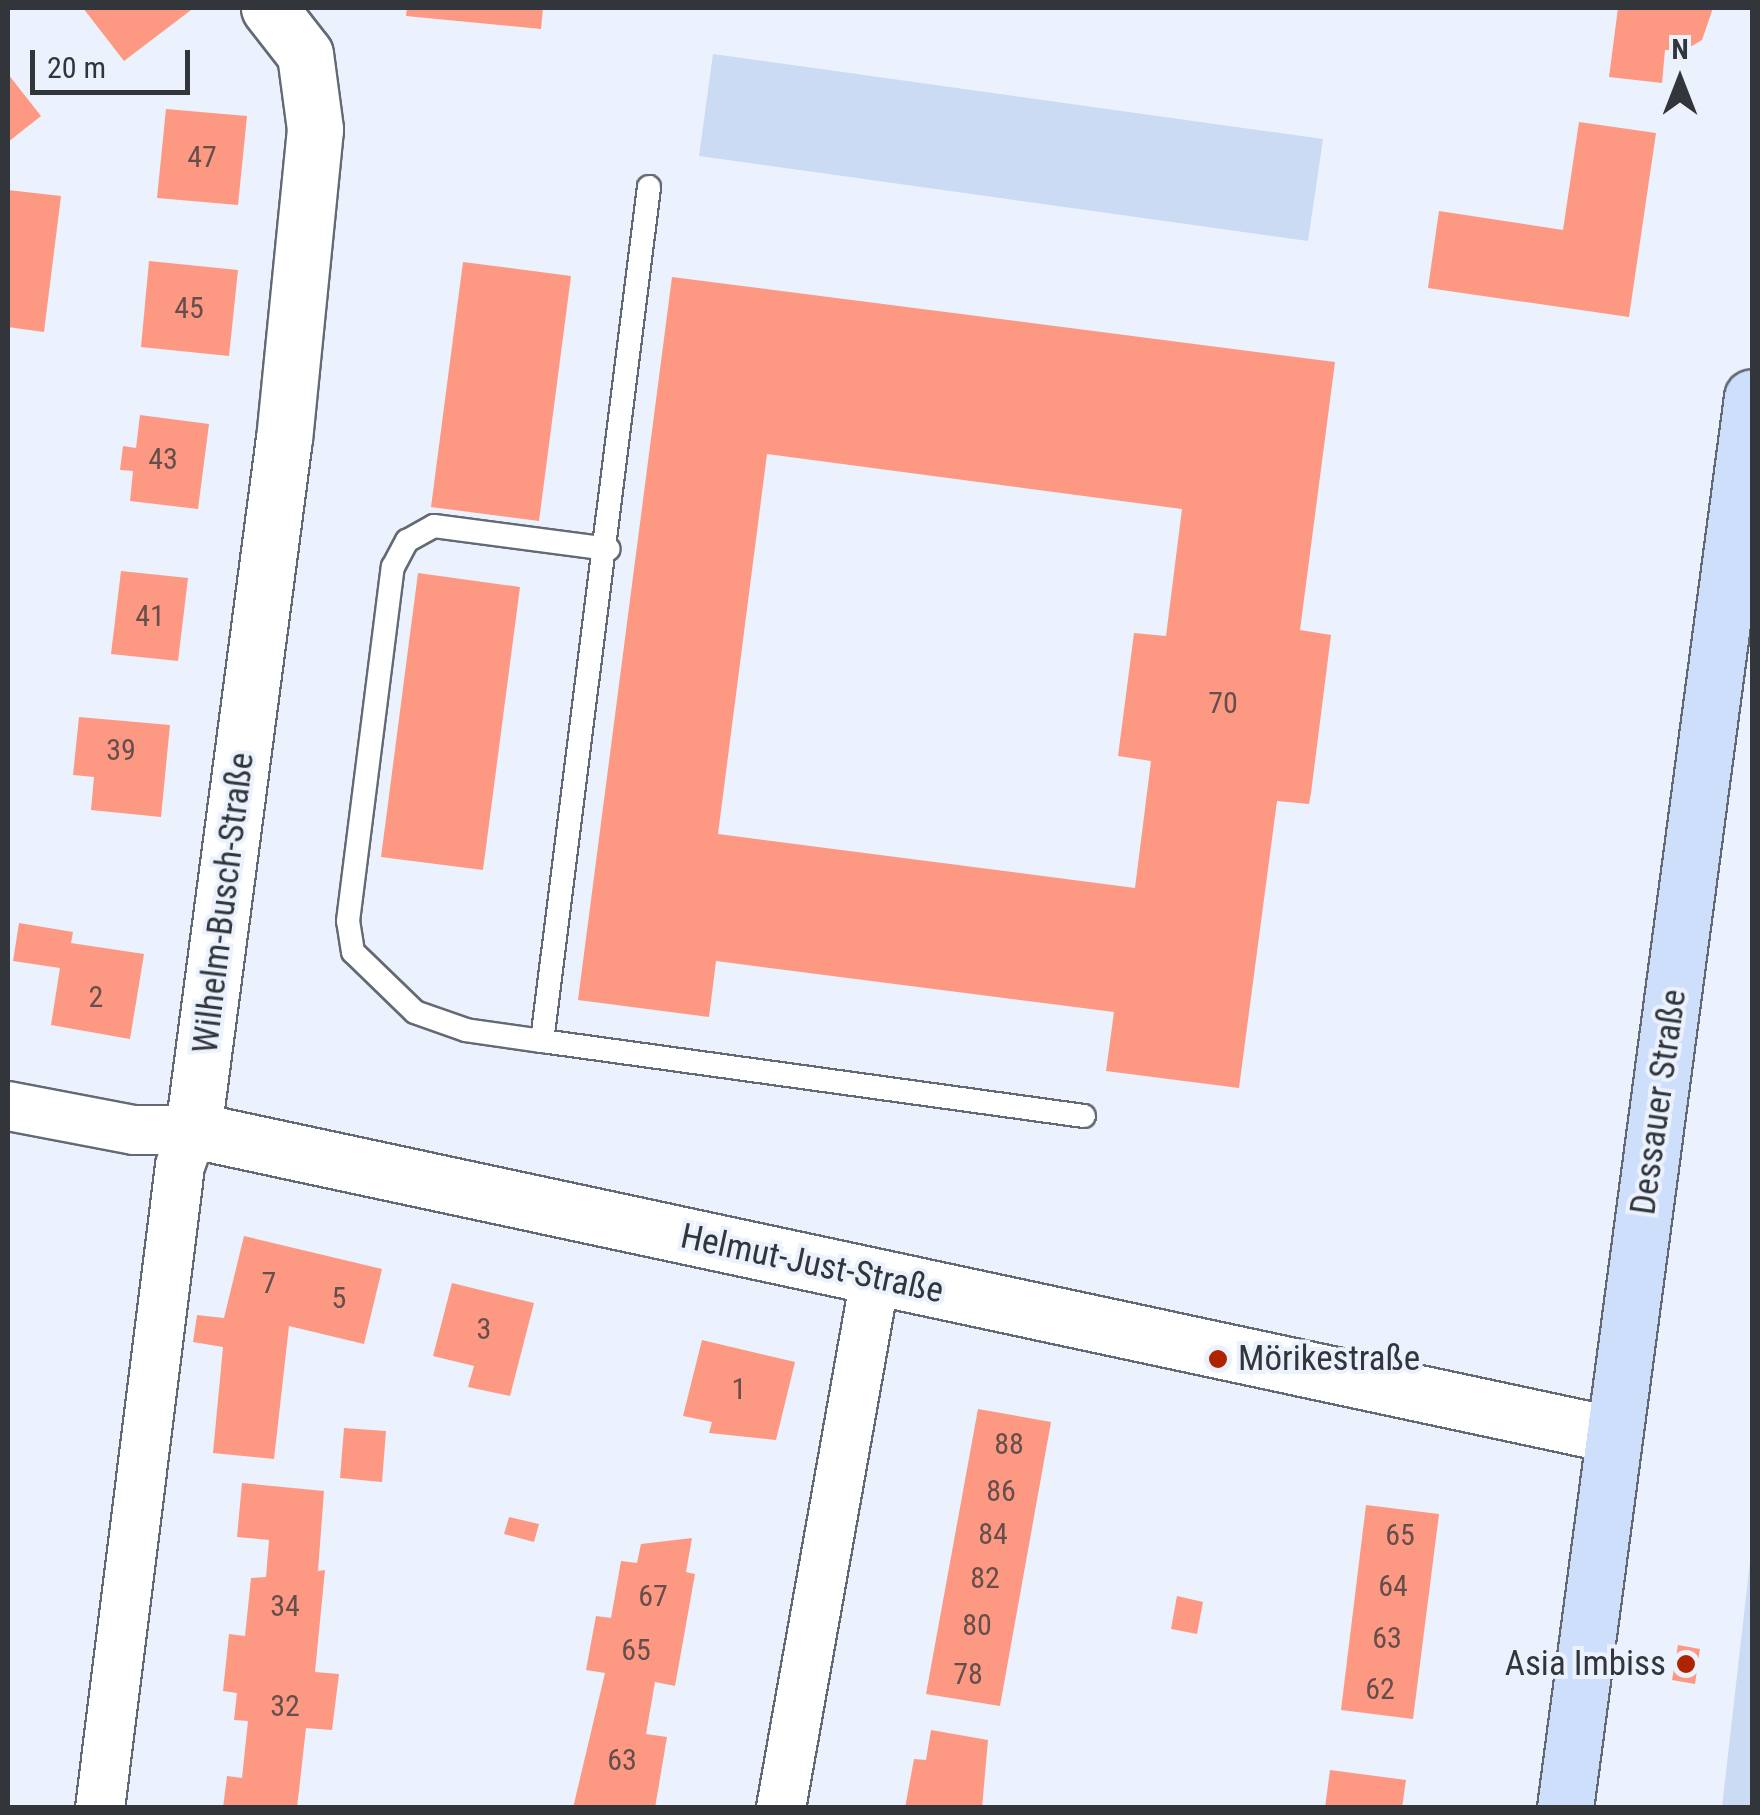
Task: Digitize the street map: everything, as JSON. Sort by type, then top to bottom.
[{"type":"main road","name":"Dessauer Straße","points":[[1565,1808],[1743,519],[1752,398]]},
{"type":"street","name":"Wilhelm-Busch-Straße","points":[[100,1808],[180,1166],[194,1130],[284,438],[315,128],[305,54],[269,8]]},
{"type":"street","name":"Helmut-Just-Straße","points":[[8,1106],[134,1130],[194,1130],[1614,1434]]},
{"type":"street","points":[[780,1808],[876,1278]]},
{"type":"lane","points":[[542,1041],[608,548],[650,187]]},
{"type":"lane","points":[[608,548],[434,526],[407,540],[394,567],[348,922],[353,952],[415,1012],[466,1030],[1084,1116]]},
{"type":"shaded area","points":[[713,54],[1323,139],[1308,241],[699,156]]},
{"type":"shaded area","points":[[1752,1544],[1752,1807],[1722,1807]]},
{"type":"building","points":[[83,8],[189,8],[191,10],[124,61]]},
{"type":"building","points":[[407,8],[543,8],[541,29],[406,16]]},
{"type":"building","points":[[1618,8],[1713,8],[1702,40],[1685,50],[1665,50],[1662,83],[1609,77]]},
{"type":"building","points":[[8,74],[41,116],[8,142]]},
{"type":"building","points":[[166,109],[247,116],[238,205],[157,198]]},
{"type":"building","points":[[1579,122],[1656,133],[1629,317],[1428,288],[1439,211],[1563,230]]},
{"type":"building","points":[[8,190],[61,196],[44,332],[8,327]]},
{"type":"building","points":[[149,261],[238,270],[229,356],[141,347]]},
{"type":"building","points":[[463,262],[571,276],[539,521],[431,507]]},
{"type":"building","points":[[672,277],[1335,362],[1300,630],[1331,635],[1311,793],[1309,804],[1277,801],[1239,1088],[1106,1071],[1114,1012],[716,961],[709,1017],[578,1000]],"holes":[[[767,454],[1182,509],[1166,636],[1134,633],[1118,756],[1151,761],[1135,888],[718,834]]]},
{"type":"building","points":[[140,415],[209,424],[198,509],[130,501],[133,471],[120,470],[123,446],[136,448]]},
{"type":"building","points":[[121,571],[188,578],[178,661],[111,654]]},
{"type":"building","points":[[418,573],[520,587],[483,870],[381,857]]},
{"type":"building","points":[[79,717],[170,725],[161,817],[91,810],[94,777],[73,775]]},
{"type":"building","points":[[19,923],[73,932],[71,943],[144,954],[130,1039],[51,1025],[60,968],[13,961]]},
{"type":"building","points":[[244,1236],[382,1269],[364,1344],[289,1326],[274,1459],[213,1453],[223,1347],[193,1342],[197,1315],[224,1318]]},
{"type":"building","points":[[452,1283],[534,1303],[510,1396],[468,1387],[474,1366],[433,1356]]},
{"type":"building","points":[[702,1340],[795,1362],[776,1440],[709,1433],[712,1422],[683,1416]]},
{"type":"building","points":[[978,1409],[1051,1422],[1000,1706],[926,1694]]},
{"type":"building","points":[[344,1428],[386,1431],[382,1482],[340,1478]]},
{"type":"building","points":[[242,1483],[324,1491],[318,1571],[325,1570],[315,1672],[339,1674],[332,1730],[306,1728],[297,1808],[223,1808],[227,1776],[242,1778],[248,1721],[234,1720],[237,1693],[223,1691],[229,1634],[245,1636],[251,1578],[266,1577],[269,1540],[237,1537]]},
{"type":"building","points":[[1366,1505],[1439,1514],[1413,1719],[1341,1710]]},
{"type":"building","points":[[509,1517],[539,1524],[534,1542],[504,1534]]},
{"type":"building","points":[[692,1538],[686,1572],[695,1574],[675,1686],[655,1682],[646,1734],[667,1737],[655,1808],[573,1808],[605,1673],[586,1670],[596,1616],[611,1618],[621,1561],[637,1563],[641,1544]]},
{"type":"building","points":[[1177,1596],[1203,1602],[1197,1634],[1171,1629]]},
{"type":"building","name":"Asia Imbiss","points":[[1678,1645],[1700,1649],[1695,1684],[1672,1680]]},
{"type":"building","points":[[931,1730],[988,1740],[982,1808],[905,1808],[914,1759],[926,1760]]},
{"type":"building","points":[[1330,1770],[1406,1780],[1402,1808],[1325,1808]]},
{"type":"place","name":"Mörikestraße","points":[[1218,1359]]},
{"type":"place","name":"Asia Imbiss","points":[[1686,1664]]}]
